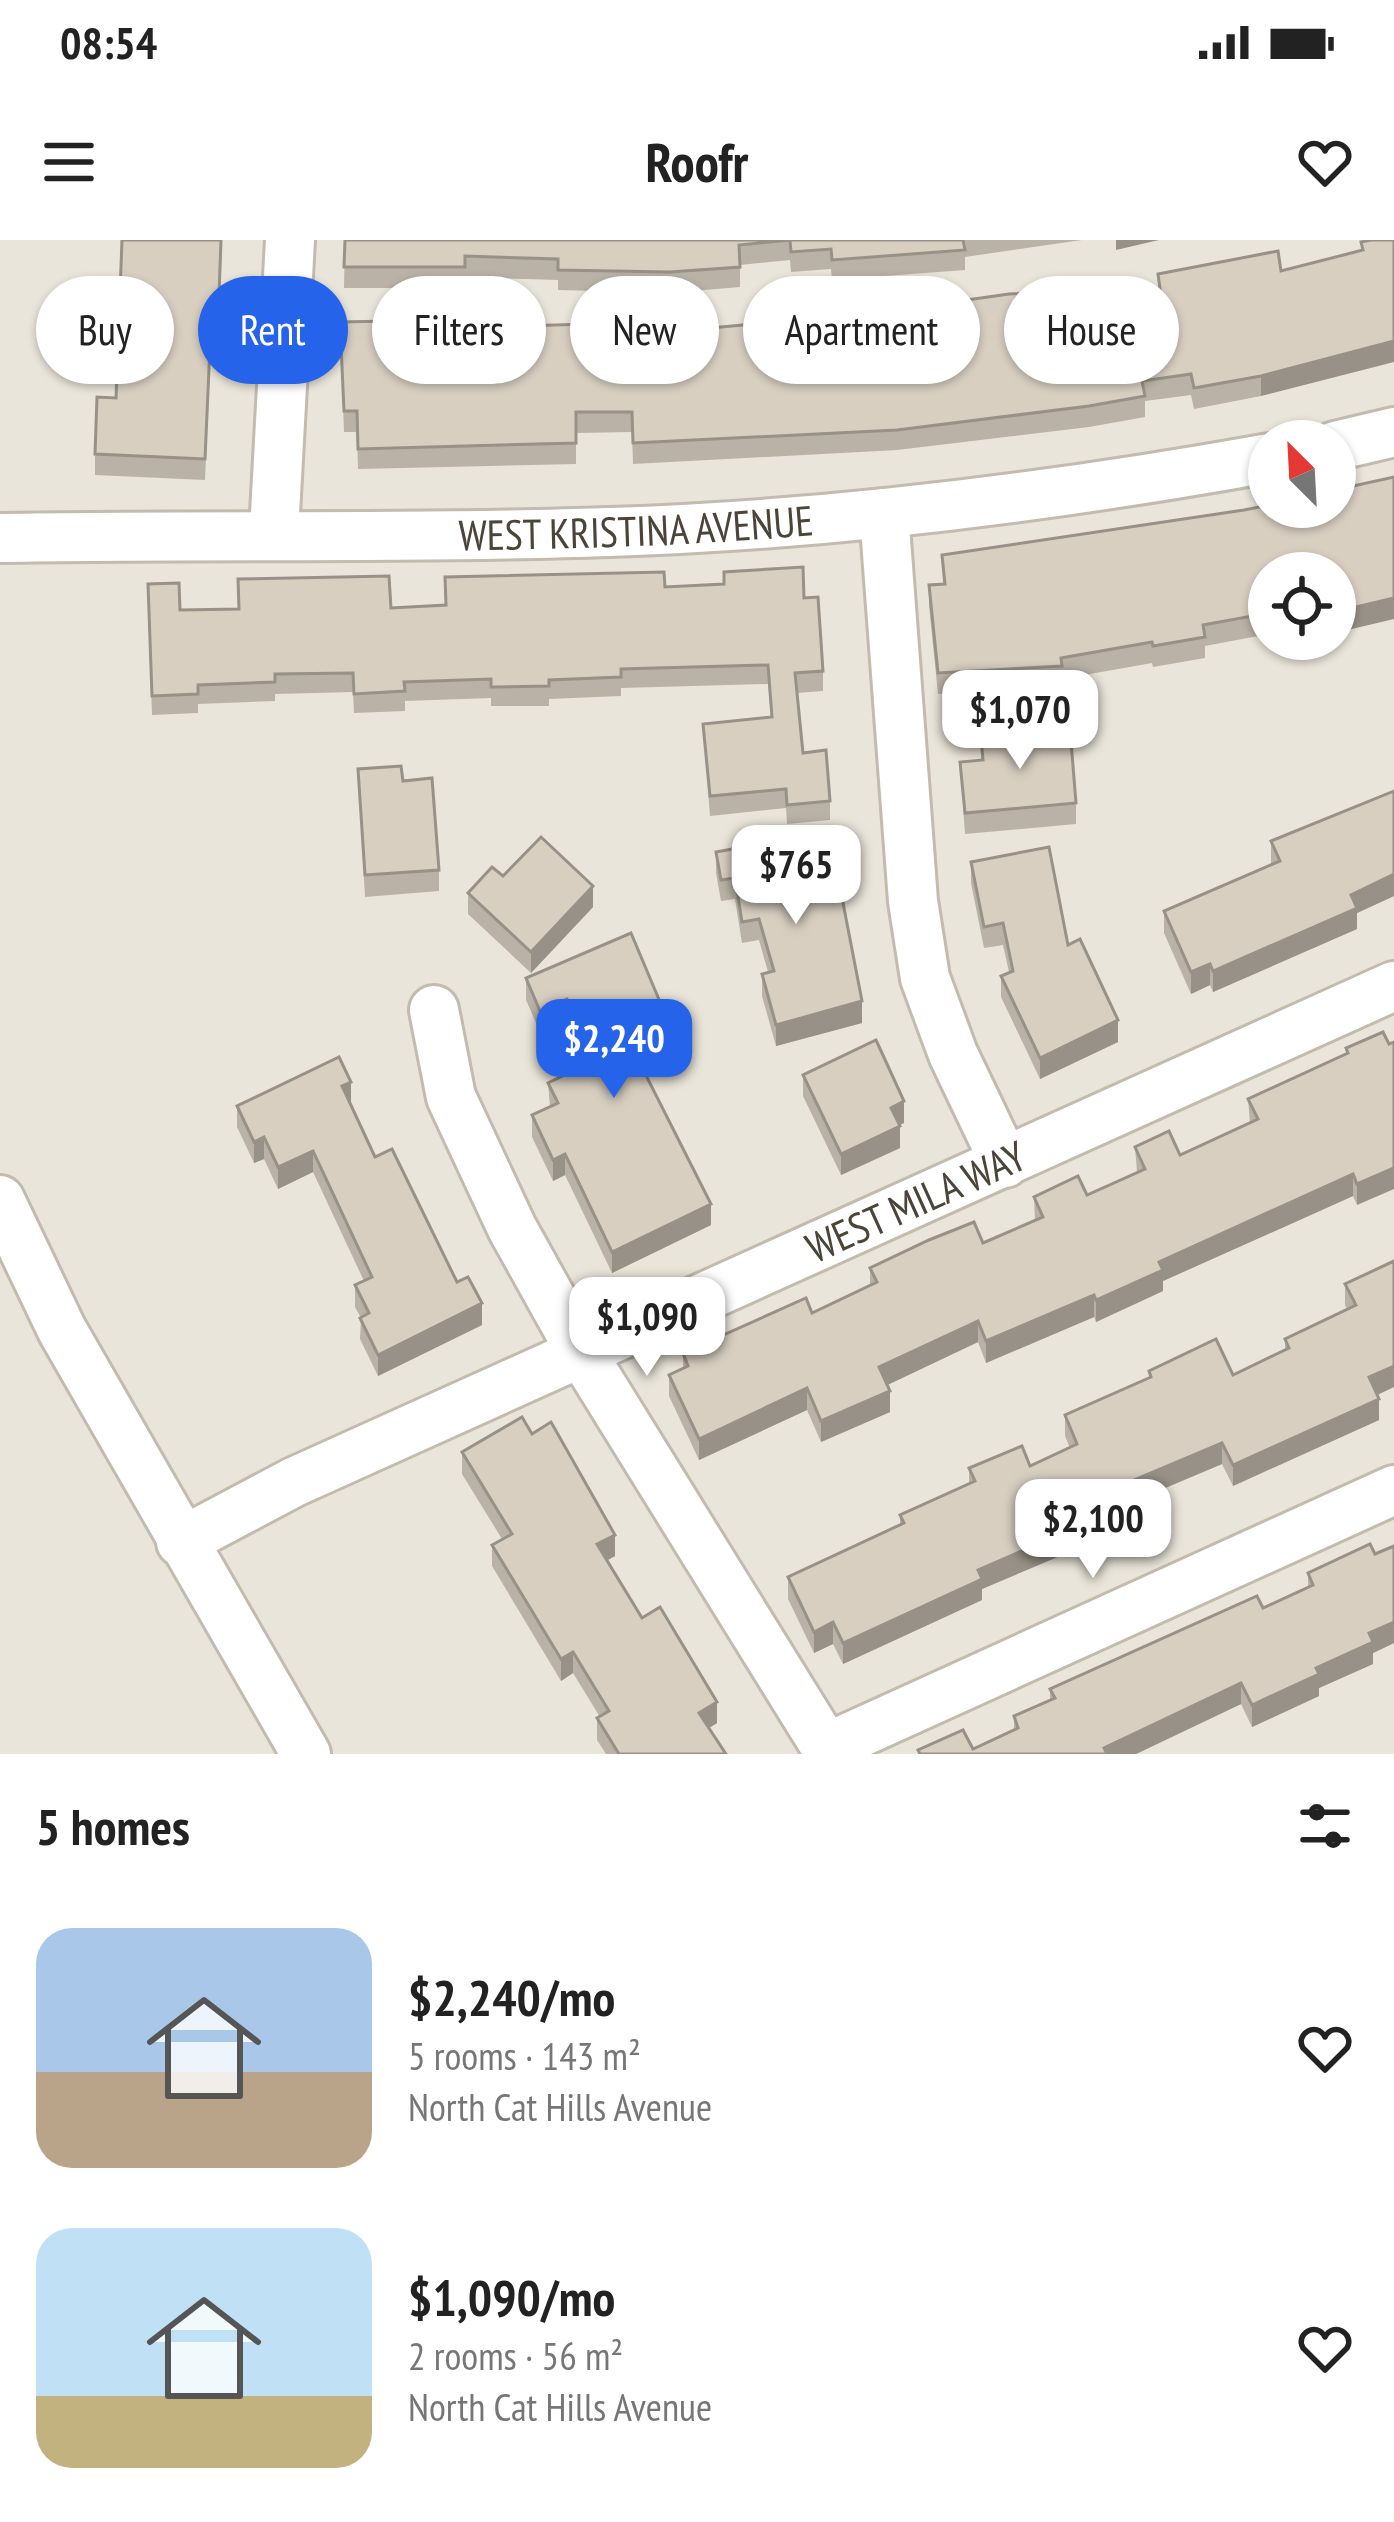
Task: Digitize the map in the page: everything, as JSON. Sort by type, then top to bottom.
[{"type":"street","points":[[274,532],[290,240]]},
{"type":"street","points":[[1356,441],[1394,432]]},
{"type":"street","name":"WEST KRISTINA AVENUE","points":[[0,538],[608,532],[1042,497],[1248,462]]},
{"type":"street","points":[[884,513],[913,902],[925,978],[953,1054],[1005,1163]]},
{"type":"street","name":"WEST MILA WAY","points":[[181,1543],[294,1482],[1394,986]]},
{"type":"street","points":[[434,1010],[451,1097],[512,1228],[581,1352],[828,1751],[1394,1490]]},
{"type":"street","points":[[0,1200],[62,1330],[306,1754]]},
{"type":"shaded area","points":[[0,240],[1394,240],[1394,1754],[0,1754]]},
{"type":"building","points":[[122,240],[221,240],[220,276],[198,276],[198,384],[208,384],[205,459],[95,454],[97,397],[116,398],[117,384],[174,384],[174,276],[121,276]]},
{"type":"building","points":[[345,240],[790,240],[739,245],[740,267],[670,272],[558,270],[558,259],[465,256],[465,267],[344,267]]},
{"type":"building","points":[[790,240],[963,240],[965,250],[832,260],[831,249],[791,252]]},
{"type":"building","points":[[1394,240],[1394,341],[1261,376],[1194,388],[1191,374],[1179,376],[1179,276],[1158,274],[1278,251],[1281,271],[1363,250],[1361,242]]},
{"type":"building","points":[[1004,295],[1004,384],[1143,384],[1145,396],[897,430],[633,443],[632,412],[576,412],[576,443],[358,449],[357,411],[344,411],[348,322],[372,321],[372,384],[546,384],[546,325],[570,325],[570,384],[719,384],[719,327],[743,325],[743,384],[980,384],[980,298]]},
{"type":"building","points":[[1394,477],[1394,598],[1356,607],[1356,552],[1248,552],[1248,617],[1203,625],[1205,637],[1061,658],[1062,666],[938,673],[929,585],[945,584],[942,555],[1248,509],[1248,528],[1356,528],[1356,485]]},
{"type":"building","points":[[803,567],[804,598],[818,597],[823,671],[795,673],[803,753],[826,750],[830,801],[787,805],[786,789],[710,796],[703,724],[772,717],[768,665],[621,669],[621,677],[549,680],[549,686],[491,687],[491,679],[404,682],[405,691],[354,694],[353,673],[275,674],[275,682],[198,685],[198,694],[152,696],[148,584],[179,583],[180,610],[239,609],[238,579],[389,576],[391,608],[446,605],[445,577],[664,572],[665,587],[724,584],[724,572]]},
{"type":"building","points":[[1070,729],[1076,803],[965,813],[960,762],[983,760],[981,737]]},
{"type":"building","points":[[401,766],[403,781],[432,778],[439,870],[365,875],[358,769]]},
{"type":"building","points":[[1394,791],[1394,874],[1351,895],[1357,908],[1213,971],[1210,964],[1191,972],[1164,911],[1280,861],[1271,841]]},
{"type":"building","points":[[804,836],[811,876],[837,872],[862,1001],[776,1025],[762,974],[774,971],[759,919],[742,922],[735,878],[721,880],[716,852]]},
{"type":"building","points":[[541,837],[593,886],[531,952],[468,893],[492,867],[503,876]]},
{"type":"building","points":[[1049,847],[1068,945],[1080,939],[1118,1020],[1040,1058],[1001,976],[1013,971],[1003,923],[984,927],[971,862]]},
{"type":"building","points":[[631,933],[660,1002],[618,1020],[711,1204],[612,1252],[565,1154],[553,1160],[532,1115],[558,1103],[548,1083],[594,1061],[567,999],[540,1011],[526,978]]},
{"type":"building","points":[[1383,1032],[1389,1044],[1394,1042],[1394,1168],[1357,1184],[1353,1174],[1159,1262],[1163,1270],[986,1341],[978,1321],[879,1367],[890,1391],[821,1421],[807,1388],[699,1439],[669,1375],[688,1366],[683,1353],[806,1298],[812,1313],[877,1282],[870,1268],[974,1222],[983,1243],[1043,1217],[1034,1197],[1078,1176],[1087,1195],[1145,1169],[1135,1147],[1169,1131],[1180,1155],[1258,1119],[1248,1099]]},
{"type":"building","points":[[876,1040],[904,1101],[891,1108],[900,1126],[841,1154],[803,1075]]},
{"type":"building","points":[[339,1057],[351,1082],[342,1086],[375,1157],[392,1149],[457,1282],[468,1277],[482,1303],[378,1355],[360,1318],[369,1313],[355,1285],[372,1277],[313,1151],[278,1167],[264,1137],[254,1142],[237,1106]]},
{"type":"building","points":[[1394,1261],[1394,1366],[1369,1377],[1379,1399],[1233,1465],[1222,1443],[1134,1480],[1145,1507],[1110,1522],[1107,1514],[978,1570],[982,1579],[843,1643],[833,1622],[814,1632],[788,1577],[904,1523],[900,1515],[975,1481],[969,1468],[1022,1446],[1030,1466],[1077,1444],[1065,1415],[1151,1377],[1149,1371],[1216,1339],[1233,1375],[1289,1348],[1285,1339],[1356,1305],[1345,1284]]},
{"type":"building","points":[[522,1417],[532,1434],[551,1422],[615,1535],[597,1544],[642,1618],[660,1607],[717,1702],[699,1713],[726,1754],[619,1754],[597,1718],[609,1711],[573,1652],[561,1659],[492,1545],[512,1534],[462,1452]]},
{"type":"building","points":[[1370,1544],[1375,1554],[1394,1546],[1394,1622],[1369,1633],[1373,1642],[1316,1668],[1319,1674],[1252,1705],[1241,1683],[1104,1748],[1107,1754],[920,1754],[918,1750],[963,1730],[973,1749],[1018,1728],[1014,1716],[1055,1698],[1050,1689],[1257,1596],[1263,1608],[1313,1585],[1308,1573]]}]
